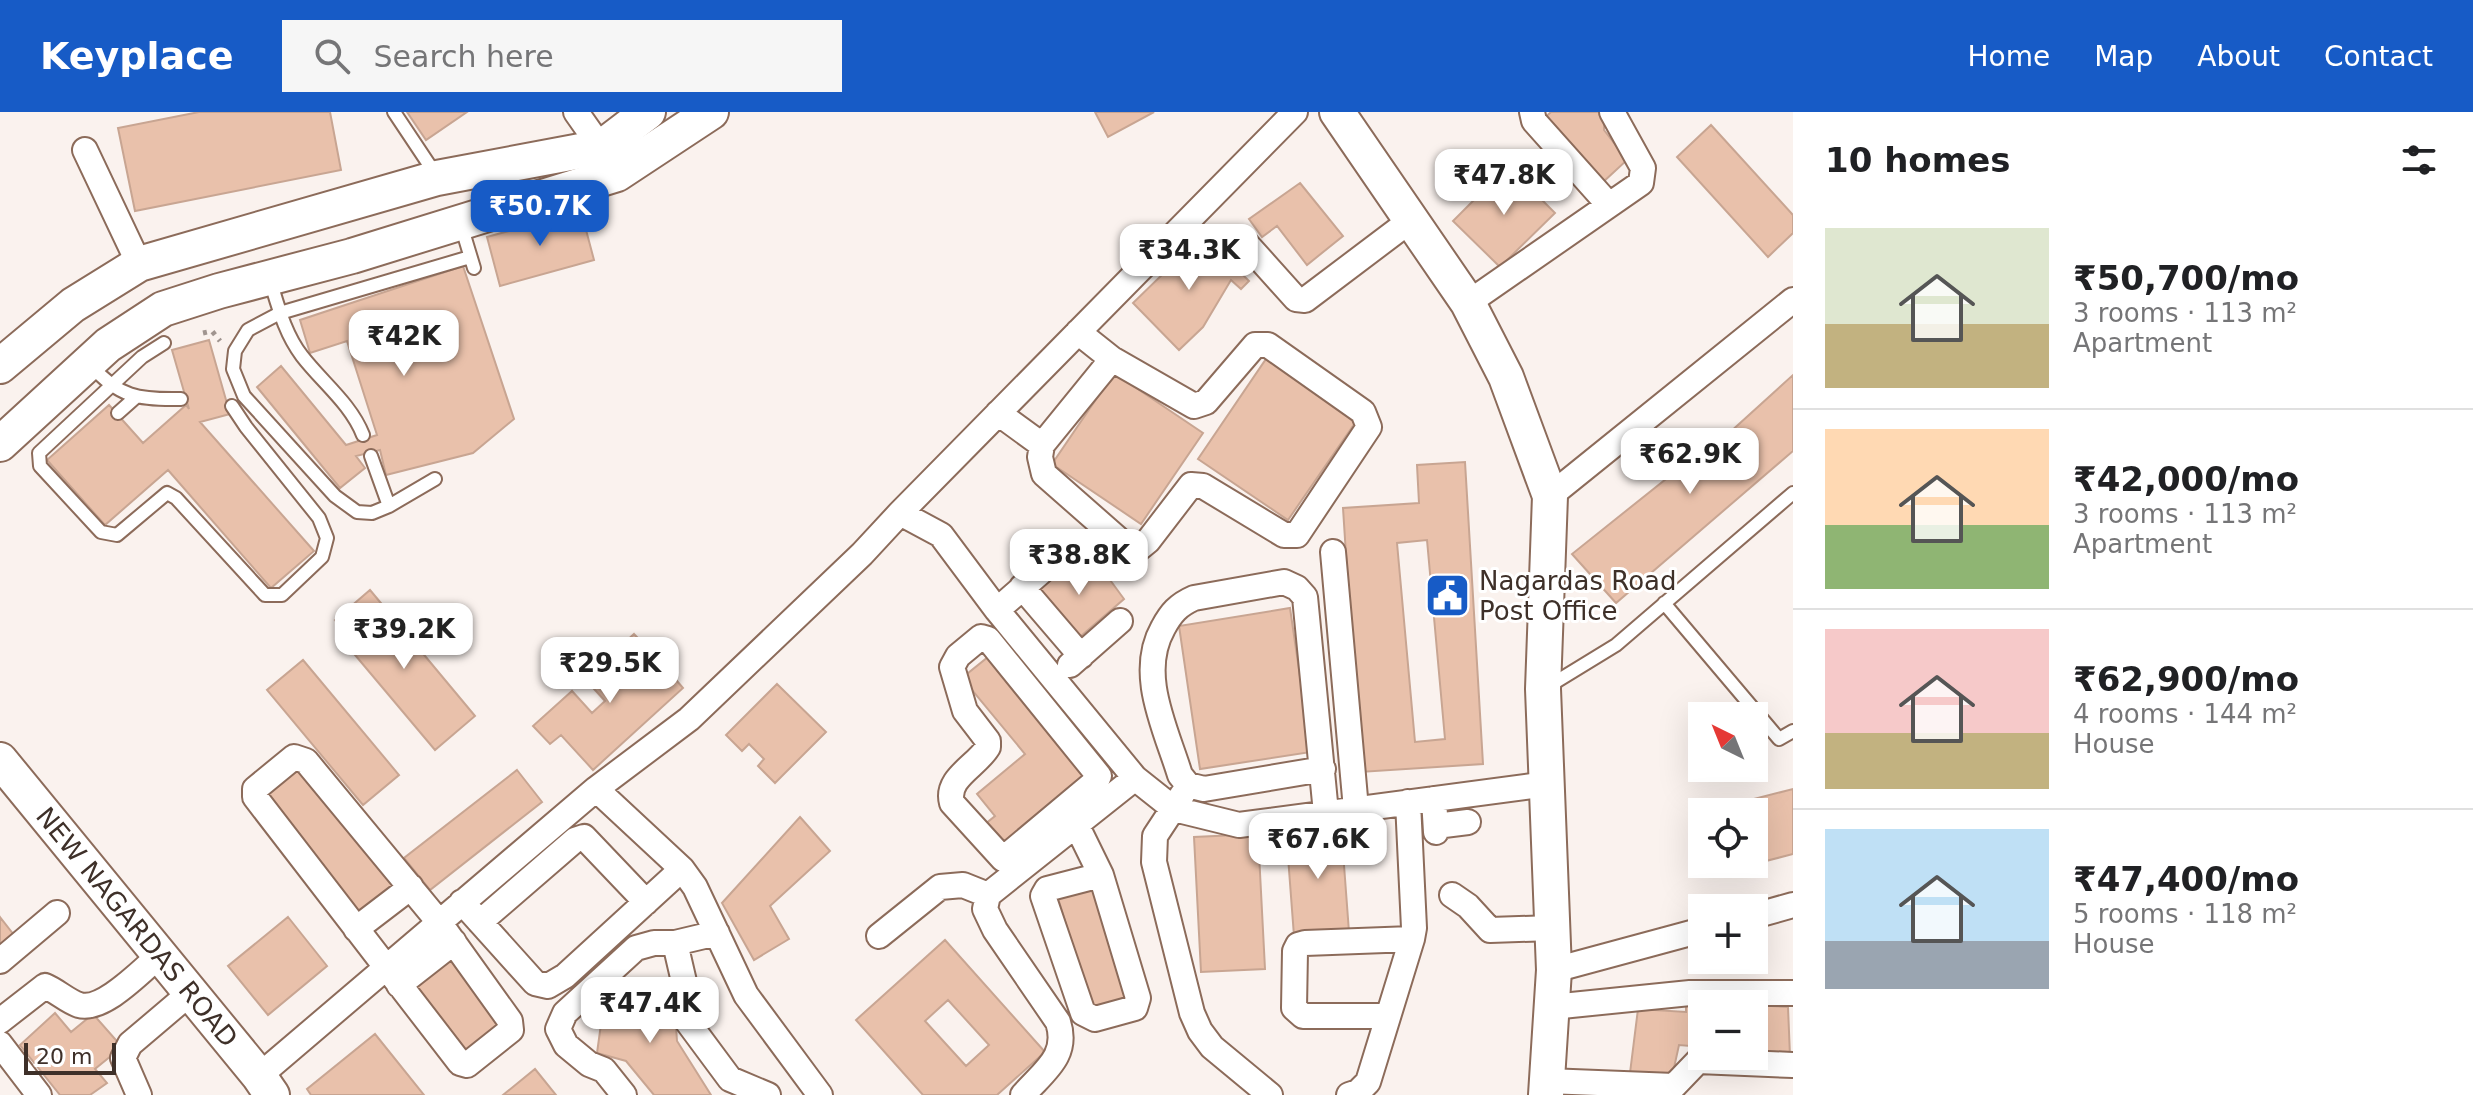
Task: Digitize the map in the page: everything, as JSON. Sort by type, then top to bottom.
[{"type":"main road","points":[[0,366],[73,305],[139,264],[437,178],[610,160],[648,112]]},
{"type":"main road","points":[[0,444],[100,375],[108,345],[163,309],[460,223],[610,160],[711,112]]},
{"type":"main road","points":[[1337,112],[1468,303],[1506,377],[1550,496],[1543,689],[1554,970],[1546,1088]]},
{"type":"main road","name":"NEW NAGARDAS ROAD","points":[[0,760],[264,1089]]},
{"type":"street","points":[[576,112],[610,160]]},
{"type":"street","points":[[417,956],[439,922],[596,789],[689,719],[862,554],[1295,112]]},
{"type":"street","points":[[1532,112],[1534,121],[1609,205]]},
{"type":"street","points":[[1468,303],[1641,183],[1643,168],[1612,112]]},
{"type":"street","points":[[85,150],[139,264]]},
{"type":"street","points":[[1243,240],[1296,299],[1305,300],[1411,220]]},
{"type":"street","points":[[1550,496],[1793,300]]},
{"type":"street","points":[[1078,332],[1112,359],[1194,406],[1206,402],[1255,345],[1268,345],[1363,412],[1369,427],[1297,535],[1284,535],[1203,486],[1191,485],[1148,541],[1137,550],[1127,547],[1044,474],[1040,457],[1042,445],[1112,359]]},
{"type":"street","points":[[998,413],[1042,445]]},
{"type":"street","points":[[900,513],[941,535],[997,610],[1135,778],[1174,809],[1239,825],[1547,784]]},
{"type":"street","points":[[997,610],[1066,550],[1077,548],[1093,558]]},
{"type":"street","points":[[1333,552],[1356,809]]},
{"type":"street","points":[[1323,769],[1204,789],[1188,785],[1180,775],[1152,681],[1154,644],[1180,604],[1194,598],[1284,582],[1297,588],[1305,597],[1323,769],[1326,813]]},
{"type":"street","points":[[1022,587],[1081,656]]},
{"type":"street","points":[[1041,705],[1081,656],[1120,621]]},
{"type":"street","points":[[984,637],[1086,758],[1098,773],[1098,779],[1013,853],[1003,859],[998,856],[950,797],[950,788],[988,747],[988,741],[965,711],[953,662],[976,638],[984,637]]},
{"type":"street","points":[[1086,758],[1105,742]]},
{"type":"street","points":[[294,757],[306,761],[439,922],[510,1021],[511,1030],[467,1065],[460,1063],[392,976],[255,797],[255,789],[294,757]]},
{"type":"street","points":[[1023,1095],[1061,1052],[1063,1036],[1058,1022],[995,930],[985,909],[988,895],[1135,778]]},
{"type":"street","points":[[1188,785],[1155,836],[1154,862],[1192,1013],[1212,1047],[1270,1095]]},
{"type":"street","points":[[596,789],[682,869],[695,887],[746,995],[812,1092]]},
{"type":"street","points":[[1434,799],[1436,829],[1468,822]]},
{"type":"street","points":[[1349,1095],[1358,1092],[1368,1082],[1412,939],[1408,802]]},
{"type":"street","points":[[1076,824],[1101,875],[1138,998],[1135,1008],[1095,1019],[1083,1013],[1043,896],[1047,889],[1101,875]]},
{"type":"street","points":[[480,922],[536,864],[584,837],[646,902]]},
{"type":"street","points":[[462,902],[535,983],[548,986],[565,976],[682,869]]},
{"type":"street","points":[[879,936],[940,887],[963,885],[988,895]]},
{"type":"street","points":[[356,929],[411,887]]},
{"type":"street","points":[[1452,895],[1468,906],[1490,930],[1552,928]]},
{"type":"street","points":[[1768,912],[1793,905]]},
{"type":"street","points":[[0,961],[57,913]]},
{"type":"street","points":[[624,1095],[604,1070],[589,1064],[566,1045],[558,1029],[565,1013],[636,948],[717,933]]},
{"type":"street","points":[[1554,970],[1688,934]]},
{"type":"street","points":[[1387,1016],[1298,1014],[1294,1008],[1296,948],[1305,943],[1412,939]]},
{"type":"street","points":[[264,1089],[417,956],[454,942]]},
{"type":"street","points":[[675,943],[685,986],[684,1017],[730,1079],[768,1095]]},
{"type":"street","points":[[0,1021],[45,986],[82,1006],[95,1005],[106,1000],[159,956]]},
{"type":"street","points":[[1552,1007],[1690,993],[1793,993]]},
{"type":"street","points":[[139,1095],[123,1058],[130,1044],[189,994]]},
{"type":"street","points":[[0,1044],[39,1095]]},
{"type":"street","points":[[1546,1088],[1674,1086],[1698,1061],[1793,1065]]},
{"type":"lane","points":[[394,112],[437,178]]},
{"type":"lane","points":[[435,479],[389,506],[372,513],[357,512],[335,496],[244,396],[233,369],[235,351],[248,330],[280,313],[472,263],[460,223]]},
{"type":"lane","points":[[269,277],[280,313],[299,353],[357,419],[363,435]]},
{"type":"lane","points":[[164,343],[142,357],[100,375],[39,453],[40,466],[51,472],[101,532],[117,535],[167,493],[176,498],[265,595],[282,595],[322,557],[327,538],[319,518],[232,406]]},
{"type":"lane","points":[[100,375],[136,397],[181,399]]},
{"type":"lane","points":[[118,413],[136,397]]},
{"type":"lane","points":[[371,456],[389,506]]},
{"type":"lane","points":[[1543,689],[1616,645],[1793,493]]},
{"type":"lane","points":[[1664,603],[1779,739],[1793,731]]},
{"type":"building","points":[[199,112],[330,112],[341,170],[135,211],[118,128]]},
{"type":"building","points":[[407,112],[467,112],[426,140]]},
{"type":"building","points":[[1095,112],[1154,112],[1108,137]]},
{"type":"building","points":[[1551,112],[1604,112],[1604,130],[1627,160],[1602,183],[1542,120]]},
{"type":"building","points":[[1711,125],[1793,215],[1793,233],[1768,257],[1677,157]]},
{"type":"building","points":[[1508,166],[1555,213],[1500,267],[1453,221]]},
{"type":"building","points":[[1300,183],[1343,236],[1307,265],[1277,226],[1262,237],[1249,219]]},
{"type":"building","points":[[581,211],[594,260],[500,286],[487,237]]},
{"type":"building","points":[[1203,235],[1249,281],[1241,289],[1231,280],[1203,327],[1179,350],[1133,303]]},
{"type":"building","points":[[463,266],[514,419],[473,453],[386,475],[380,450],[356,456],[365,468],[340,488],[257,387],[281,366],[346,445],[377,435],[347,341],[310,353],[300,320]]},
{"type":"building","points":[[209,340],[230,414],[200,422],[314,551],[271,588],[168,470],[105,525],[47,460],[109,405],[143,443],[186,405],[189,409],[172,350]]},
{"type":"building","points":[[1266,359],[1357,420],[1288,520],[1198,459]]},
{"type":"building","points":[[1114,373],[1203,433],[1141,524],[1052,464]]},
{"type":"building","points":[[1793,375],[1793,451],[1616,603],[1572,554],[1676,471],[1669,463],[1706,430],[1718,443]]},
{"type":"building","points":[[1465,462],[1483,764],[1360,772],[1343,508],[1419,503],[1417,465]],"holes":[[[1427,540],[1445,739],[1415,742],[1397,543]]]},
{"type":"building","points":[[1075,559],[1102,569],[1124,599],[1074,642],[1034,591]]},
{"type":"building","points":[[370,590],[475,716],[435,750],[350,649],[355,644],[335,620]]},
{"type":"building","points":[[1290,608],[1311,752],[1200,769],[1179,626]]},
{"type":"building","points":[[634,634],[651,652],[641,661],[661,683],[671,674],[683,688],[593,770],[561,735],[550,744],[533,726],[572,691],[592,713],[605,701],[585,679]]},
{"type":"building","points":[[993,653],[1093,773],[1003,848],[984,825],[995,816],[977,794],[1025,754],[962,678]]},
{"type":"building","points":[[303,660],[399,775],[363,805],[267,690]]},
{"type":"building","points":[[777,684],[826,732],[775,783],[758,766],[764,759],[749,744],[742,751],[726,735]]},
{"type":"building","points":[[298,762],[400,892],[358,921],[259,791]]},
{"type":"building","points":[[517,770],[542,802],[430,890],[404,858]]},
{"type":"building","points":[[1793,789],[1793,854],[1768,860],[1768,798],[1758,798]]},
{"type":"building","points":[[800,817],[830,851],[770,906],[789,939],[754,960],[722,903]]},
{"type":"building","points":[[1341,825],[1349,932],[1294,936],[1286,830]]},
{"type":"building","points":[[1258,834],[1265,969],[1201,972],[1194,837]]},
{"type":"building","points":[[1097,886],[1131,1000],[1093,1012],[1058,898]]},
{"type":"building","points":[[0,917],[14,935],[0,946]]},
{"type":"building","points":[[288,917],[327,966],[268,1015],[228,966]]},
{"type":"building","points":[[945,940],[1045,1052],[997,1095],[923,1095],[856,1020]],"holes":[[[948,1000],[989,1045],[966,1066],[925,1021]]]},
{"type":"building","points":[[449,952],[508,1027],[465,1060],[406,985]]},
{"type":"building","points":[[633,990],[674,997],[677,1041],[711,1095],[654,1095],[626,1061],[597,1053],[602,1017],[624,1006]]},
{"type":"building","points":[[1686,1001],[1688,1046],[1679,1045],[1672,1077],[1630,1073],[1638,1009],[1686,1012]]},
{"type":"building","points":[[1768,1006],[1788,1007],[1790,1056],[1768,1054]]},
{"type":"building","points":[[55,1013],[71,1032],[93,1014],[122,1047],[95,1069],[107,1083],[90,1095],[60,1095],[20,1045]]},
{"type":"building","points":[[375,1034],[424,1095],[311,1095],[307,1089]]},
{"type":"building","points":[[535,1069],[556,1095],[503,1095]]},
{"type":"place","name":"Nagardas Road Post Office","points":[[1448,596]]}]
